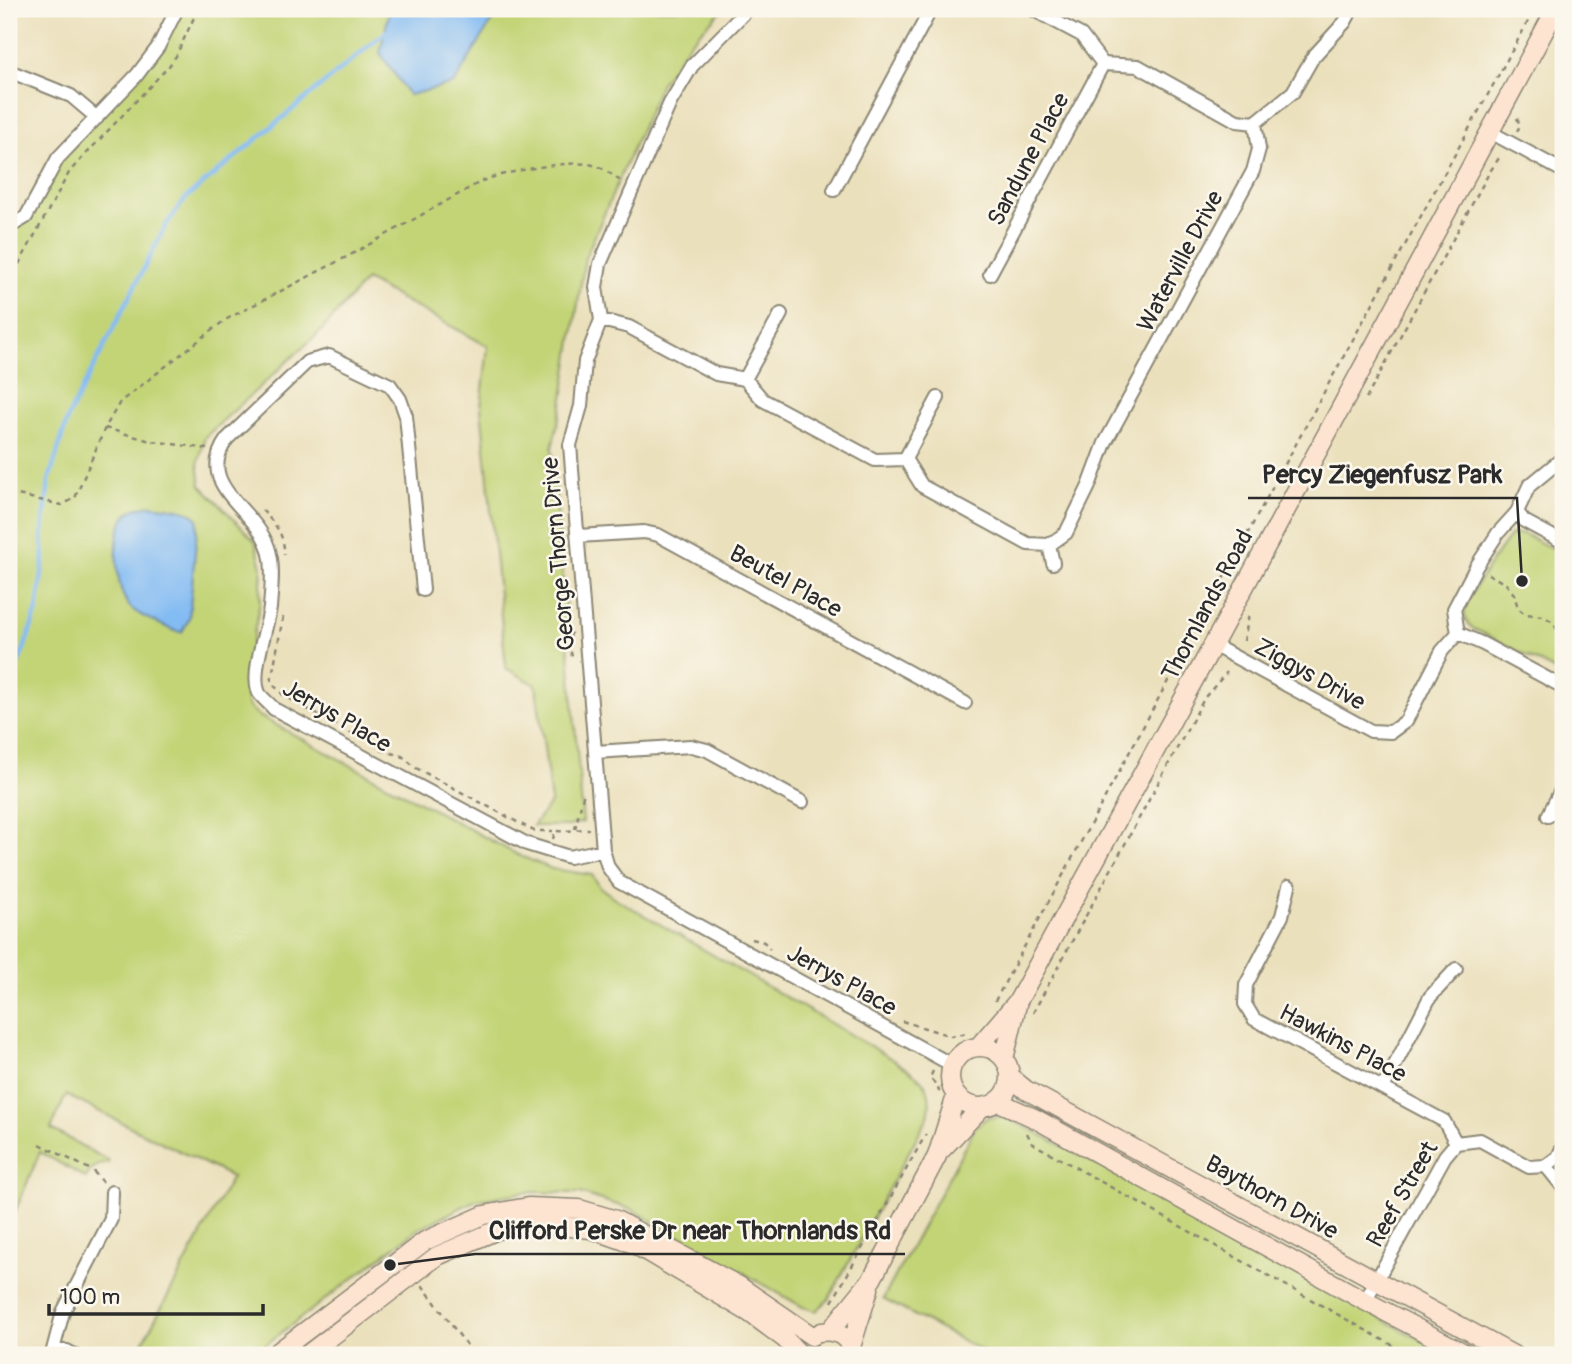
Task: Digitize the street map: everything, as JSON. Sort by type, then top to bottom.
[{"type":"street","points":[[9,227],[26,217],[58,158],[137,75],[158,47],[177,9]]},
{"type":"street","name":"George Thorn Drive","points":[[603,850],[570,445],[581,406],[585,361],[601,320],[596,287],[600,264],[670,103],[692,66],[748,9]]},
{"type":"street","points":[[834,190],[931,9]]},
{"type":"street","points":[[1032,9],[1080,35],[1103,64],[1138,66],[1237,121],[1255,123],[1293,92],[1313,57],[1345,22],[1352,9]]},
{"type":"street","name":"Thornlands Road","points":[[1004,1059],[1017,1001],[1213,645],[1556,9]]},
{"type":"street","name":"Sandune Place","points":[[990,274],[1103,64]]},
{"type":"street","points":[[9,71],[71,96],[97,118]]},
{"type":"street","name":"Waterville Drive","points":[[1049,545],[1066,533],[1089,486],[1105,443],[1252,171],[1259,149],[1255,123]]},
{"type":"street","points":[[1490,132],[1563,171]]},
{"type":"street","points":[[745,379],[781,314]]},
{"type":"street","points":[[601,320],[629,327],[716,374],[745,379],[763,400],[875,460],[905,459]]},
{"type":"street","points":[[218,451],[227,439],[307,362],[318,357],[329,355],[390,385],[400,399],[406,416],[423,590]]},
{"type":"street","points":[[905,459],[938,398]]},
{"type":"street","name":"Jerrys Place","points":[[218,451],[216,470],[221,485],[257,526],[266,539],[271,555],[270,607],[257,676],[260,694],[274,709],[527,844],[569,857],[603,850],[608,867],[619,882],[952,1065]]},
{"type":"street","points":[[1563,458],[1529,486],[1517,512],[1498,533],[1454,609],[1458,633],[1483,643],[1563,687]]},
{"type":"street","points":[[905,459],[922,486],[1028,544],[1049,545],[1053,563]]},
{"type":"street","points":[[1517,512],[1524,521],[1563,542]]},
{"type":"street","name":"Beutel Place","points":[[578,536],[644,532],[658,536],[965,703]]},
{"type":"street","name":"Ziggys Drive","points":[[1213,645],[1371,731],[1391,732],[1406,721],[1442,651],[1458,633]]},
{"type":"street","points":[[595,752],[691,746],[708,750],[802,802]]},
{"type":"street","points":[[1548,816],[1563,786]]},
{"type":"street","name":"Hawkins Place","points":[[1289,886],[1282,916],[1246,985],[1245,1004],[1254,1019],[1444,1121],[1457,1143]]},
{"type":"street","points":[[1383,1088],[1430,997],[1456,969]]},
{"type":"street","name":"Thornlands Road","points":[[952,1065],[975,1039],[1017,1001]]},
{"type":"street","points":[[937,1156],[1009,1086],[1010,1077],[1004,1059],[975,1039]]},
{"type":"street","points":[[952,1065],[950,1081],[956,1096],[972,1106],[990,1104]]},
{"type":"street","name":"Baythorn Drive","points":[[1010,1077],[1026,1090],[1513,1355]]},
{"type":"street","points":[[852,1351],[872,1279],[937,1156],[956,1096]]},
{"type":"street","name":"Baythorn Drive","points":[[990,1104],[1018,1109],[1468,1355]]},
{"type":"street","name":"Reef Street","points":[[1365,1301],[1445,1157],[1457,1143],[1479,1140],[1529,1167],[1546,1166]]},
{"type":"street","points":[[1563,1146],[1558,1157],[1546,1166],[1563,1187]]},
{"type":"street","points":[[74,1355],[66,1351],[49,1352],[63,1312],[111,1219],[112,1192]]},
{"type":"street","points":[[274,1355],[425,1241],[484,1216],[528,1207],[579,1209],[616,1220],[821,1333],[843,1336],[852,1351]]},
{"type":"street","points":[[307,1355],[438,1256],[502,1228],[539,1224],[591,1229],[634,1244],[727,1299],[785,1339],[801,1355],[807,1342],[821,1333],[872,1279]]},
{"type":"path","points":[[9,282],[71,171],[169,66],[198,9]]},
{"type":"path","points":[[991,1008],[1535,9]]},
{"type":"path","points":[[1362,405],[1501,155]]},
{"type":"path","points":[[9,493],[62,505],[75,498],[105,428],[120,402],[225,320],[352,254],[482,180],[499,174],[581,163],[595,165],[622,182]]},
{"type":"path","points":[[105,428],[148,440],[194,445],[218,451]]},
{"type":"path","points":[[255,503],[279,529],[285,542],[284,556]]},
{"type":"path","points":[[1476,567],[1506,584],[1514,594],[1518,608],[1525,614],[1543,616],[1553,622],[1563,641]]},
{"type":"path","points":[[283,609],[283,622],[271,682],[283,695],[357,737]]},
{"type":"path","points":[[1244,641],[1250,610]]},
{"type":"path","points":[[1027,1023],[1205,697],[1227,672]]},
{"type":"path","points":[[379,749],[401,756],[416,768],[534,831],[568,832],[575,829],[602,828]]},
{"type":"path","points":[[550,852],[555,831]]},
{"type":"path","points":[[744,937],[764,942],[774,952]]},
{"type":"path","points":[[899,1019],[951,1036],[975,1039]]},
{"type":"path","points":[[40,1144],[93,1171],[112,1192]]},
{"type":"path","points":[[413,1274],[474,1355]]},
{"type":"green space","points":[[177,9],[723,9],[691,41],[661,83],[585,258],[562,405],[552,448],[583,822],[569,826],[533,826],[551,802],[536,685],[506,668],[481,407],[488,346],[366,280],[322,330],[205,437],[198,464],[201,485],[255,541],[262,567],[260,603],[244,682],[248,706],[259,716],[518,855],[552,869],[592,875],[600,887],[613,897],[894,1060],[923,1083],[929,1096],[928,1117],[828,1300],[816,1311],[803,1307],[633,1210],[580,1193],[525,1192],[474,1201],[418,1229],[252,1355],[136,1355],[232,1177],[66,1095],[51,1129],[109,1161],[94,1167],[86,1178],[40,1152],[9,1226],[9,227],[26,217],[48,174],[137,75]]},
{"type":"green space","points":[[1512,534],[1524,534],[1563,554],[1563,675],[1475,630],[1465,618],[1465,609],[1472,594]]},
{"type":"green space","points":[[1005,1117],[1449,1355],[990,1355],[883,1299],[975,1128],[986,1118]]},
{"type":"water","points":[[390,9],[499,9],[454,84],[409,95],[380,53]]},
{"type":"water","points":[[152,505],[183,510],[198,519],[189,619],[182,632],[141,615],[131,608],[121,590],[117,565],[120,528],[133,510]]},
{"type":"waterway","points":[[9,684],[37,610],[44,558],[42,539],[49,480],[68,417],[166,225],[186,198],[387,31]]},
{"type":"place","name":"Percy Ziegenfusz Park","points":[[1522,581]]},
{"type":"place","name":"Clifford Perske Dr near Thornlands Rd","points":[[390,1265]]}]
